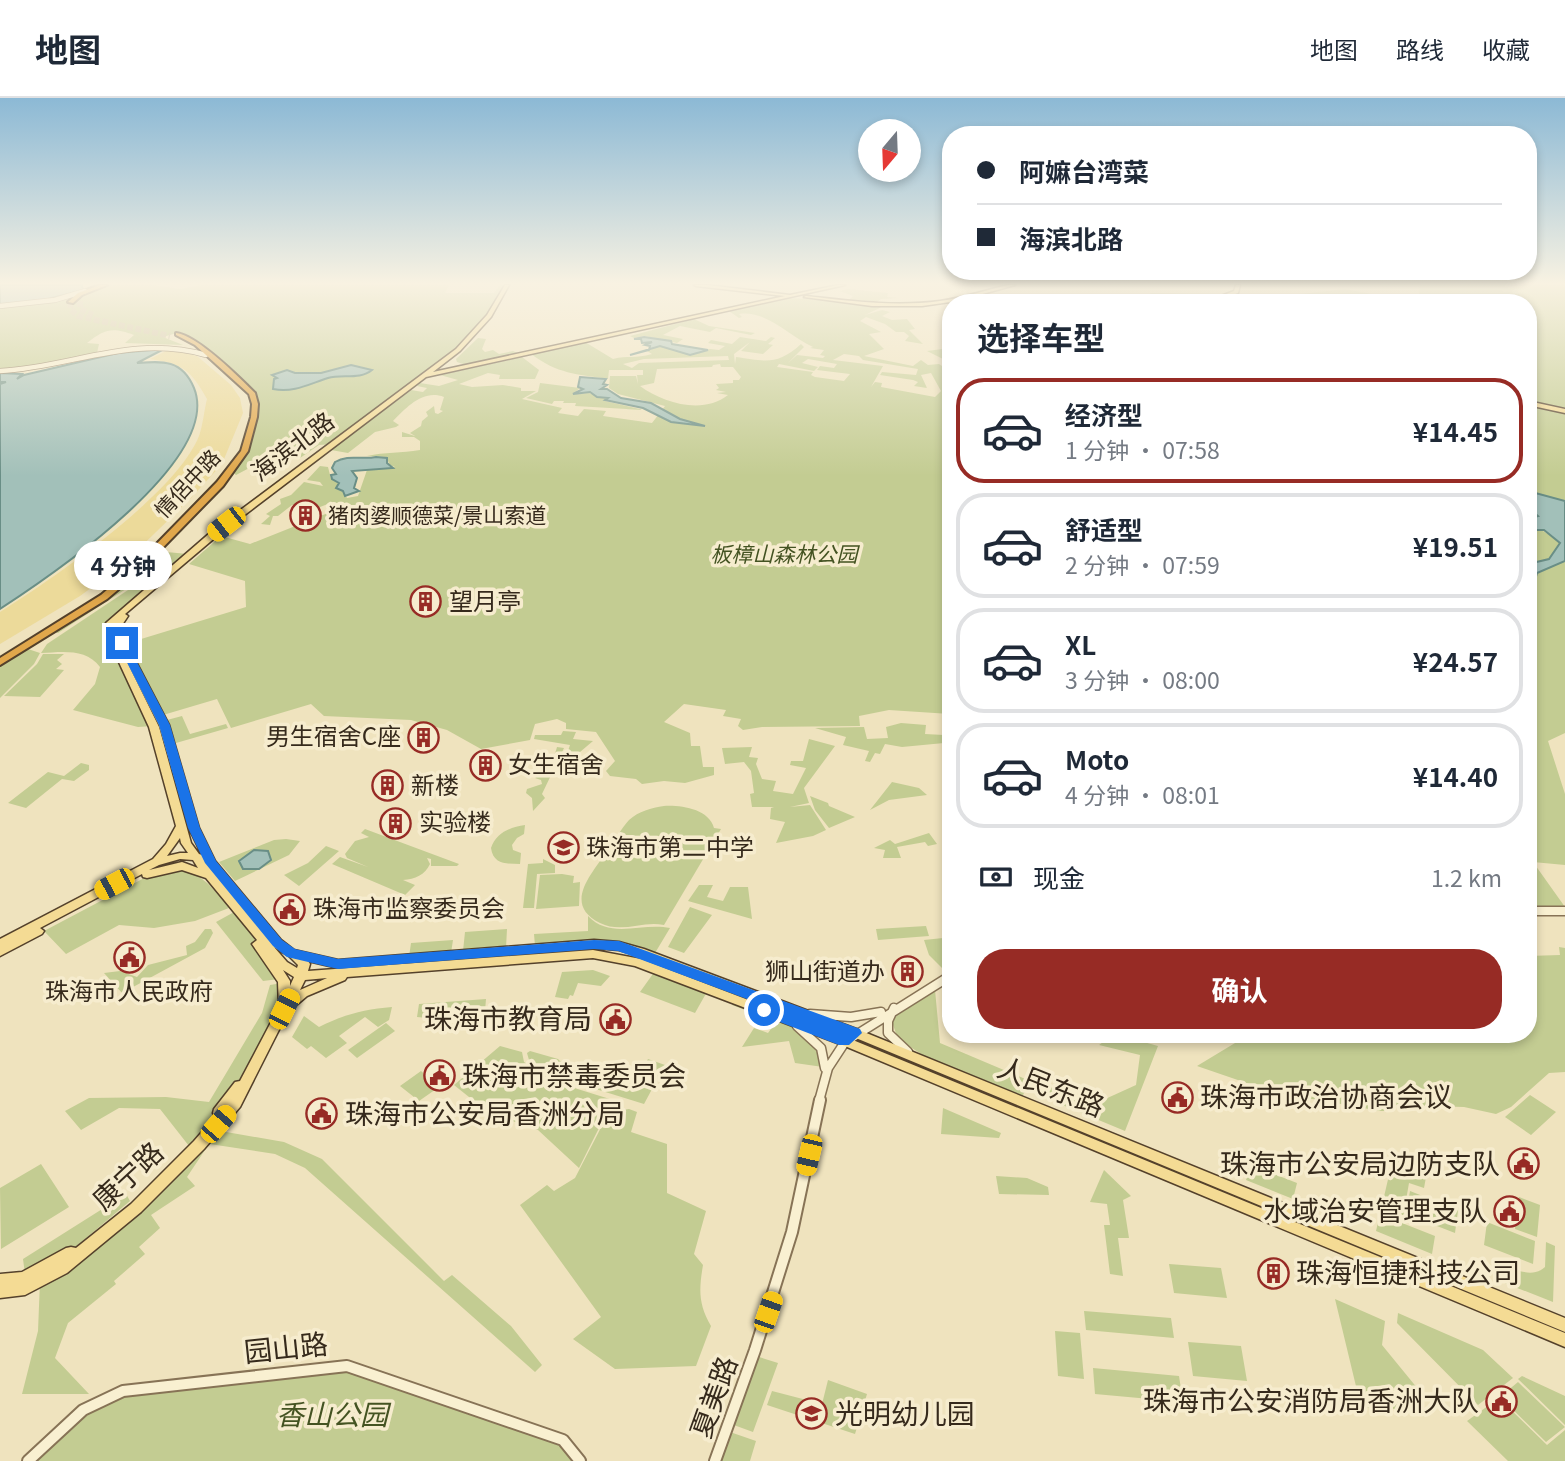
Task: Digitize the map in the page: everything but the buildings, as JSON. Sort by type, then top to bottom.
[{"type":"highway","points":[[196,349],[207,354]]},
{"type":"highway","points":[[199,349],[207,354]]},
{"type":"highway","name":"情侶中路","points":[[0,657],[108,589],[205,493],[236,458],[251,411],[250,401],[243,389],[207,354]]},
{"type":"highway","name":"情侶中路","points":[[0,662],[104,597],[136,570],[233,470],[244,451],[256,404],[252,393],[207,354]]},
{"type":"main road","points":[[428,375],[459,349]]},
{"type":"main road","points":[[428,375],[463,349]]},
{"type":"main road","points":[[428,375],[547,349]]},
{"type":"main road","points":[[428,375],[550,349]]},
{"type":"main road","points":[[455,357],[452,364],[472,365]]},
{"type":"main road","name":"海滨北路","points":[[209,875],[186,843],[154,727],[108,632],[110,623],[214,534],[428,375]]},
{"type":"main road","name":"海滨北路","points":[[194,828],[164,725],[117,633],[118,625],[232,526],[428,375]]},
{"type":"main road","points":[[1537,406],[1565,411]]},
{"type":"main road","points":[[156,862],[170,846],[181,826]]},
{"type":"main road","points":[[0,952],[147,874],[186,843],[194,828]]},
{"type":"main road","name":"人民东路","points":[[194,828],[211,863],[277,943],[291,953],[338,964],[594,944],[619,946],[800,1012],[850,1037],[1565,1340]]},
{"type":"main road","points":[[0,944],[156,862],[171,857],[194,856],[211,863]]},
{"type":"main road","points":[[147,874],[182,866],[209,875],[283,965],[301,975]]},
{"type":"main road","points":[[257,933],[259,945],[284,981],[284,1009]]},
{"type":"main road","points":[[291,953],[304,964],[301,975]]},
{"type":"main road","name":"人民东路","points":[[301,975],[593,954],[616,956],[788,1019],[929,1064],[1565,1325]]},
{"type":"main road","points":[[301,975],[326,962]]},
{"type":"main road","points":[[284,1009],[303,993],[353,972]]},
{"type":"main road","name":"康宁路","points":[[0,1291],[24,1288],[62,1268],[136,1208],[200,1145],[235,1103],[301,975]]},
{"type":"main road","name":"康宁路","points":[[0,1281],[24,1278],[67,1257],[130,1205],[198,1141],[258,1061]]},
{"type":"street","name":"情侶中路","points":[[0,371],[40,368],[132,349]]},
{"type":"street","name":"情侶中路","points":[[187,349],[207,354]]},
{"type":"street","points":[[1537,911],[1565,911]]},
{"type":"street","points":[[850,1037],[942,981]]},
{"type":"street","points":[[800,1012],[850,1017],[868,1016],[895,1007]]},
{"type":"street","points":[[895,1007],[887,1025],[891,1037],[905,1050],[929,1064]]},
{"type":"street","points":[[788,1019],[821,1048],[825,1058],[825,1075]]},
{"type":"street","name":"夏美路","points":[[715,1461],[755,1350],[792,1232],[825,1075],[832,1057],[850,1037]]},
{"type":"street","name":"园山路","points":[[28,1461],[79,1410],[103,1397],[137,1389],[347,1366],[563,1440],[580,1461]]},
{"type":"green space","points":[[0,349],[98,349],[97,353],[39,365],[0,369]]},
{"type":"green space","points":[[204,349],[458,349],[333,444],[319,445],[300,458],[287,457],[290,459],[253,466],[236,475],[233,472],[247,443],[252,424],[252,393]]},
{"type":"green space","points":[[467,349],[482,349],[485,352],[493,350],[499,354],[513,351],[520,354],[466,365],[456,359]]},
{"type":"green space","name":"板樟山森林公园","points":[[555,349],[596,349],[613,359],[652,354],[647,351],[653,349],[669,349],[690,355],[710,349],[741,349],[734,354],[735,364],[736,357],[778,359],[796,349],[802,349],[788,363],[797,355],[823,358],[825,356],[820,355],[824,350],[814,349],[884,349],[864,356],[913,366],[921,360],[928,365],[942,366],[942,713],[889,710],[859,716],[860,726],[762,727],[743,730],[738,726],[741,719],[723,716],[726,710],[684,704],[664,722],[690,733],[691,746],[700,746],[703,767],[714,767],[714,775],[685,783],[664,781],[642,784],[636,779],[610,776],[606,771],[615,761],[596,732],[566,729],[566,723],[557,719],[535,724],[530,740],[481,749],[447,730],[411,720],[324,716],[311,704],[231,728],[217,699],[163,715],[128,643],[246,607],[245,581],[189,564],[221,536],[250,544],[343,507],[333,502],[320,507],[292,505],[278,516],[273,516],[270,525],[261,524],[270,516],[266,514],[281,504],[280,499],[291,495],[304,482],[323,486],[320,482],[307,480],[320,466],[328,467],[331,479],[339,483],[336,488],[343,491],[347,498],[358,496],[367,470],[395,467],[390,465],[386,457],[367,456],[420,450],[420,441],[414,437],[402,437],[402,432],[415,436],[410,433],[421,426],[428,416],[426,412],[434,406],[435,413],[443,411],[440,410],[444,397],[422,397],[393,421],[399,425],[375,432],[348,453],[331,450],[411,390],[423,392],[427,388],[417,386],[420,383],[439,386],[458,380],[440,375],[522,357],[539,370],[535,379],[499,379],[500,375],[488,373],[459,384],[472,387],[503,385],[521,388],[521,391],[536,391],[522,399],[562,408],[558,413],[578,416],[584,409],[606,411],[603,416],[652,423],[665,406],[618,394],[609,388],[610,376],[636,376],[638,384],[637,375],[643,375],[643,370],[609,370],[608,379],[559,369],[531,354]],"holes":[[[844,354],[859,356],[863,360],[918,369],[916,375],[882,372],[880,375],[918,382],[914,386],[927,388],[921,375],[931,373],[941,391],[935,397],[881,387],[882,383],[875,382],[871,387],[883,366],[833,360]],[[728,356],[729,360],[639,363],[632,368],[623,364],[644,359]],[[808,359],[837,364],[834,368],[820,366],[817,370],[850,374],[844,381],[815,377],[811,375],[813,372],[777,367],[779,364],[814,371],[818,367],[802,363]],[[720,364],[721,367],[733,367],[741,377],[739,380],[733,380],[733,383],[716,384],[719,388],[716,390],[726,392],[717,393],[728,395],[718,401],[695,405],[671,402],[640,386],[654,383],[657,369],[712,367]]]},
{"type":"green space","name":"板樟山森林公园","points":[[743,349],[769,349],[763,354],[741,351]]},
{"type":"green space","name":"板樟山森林公园","points":[[942,349],[942,358],[927,351]]},
{"type":"green space","points":[[1537,349],[1565,349],[1565,501],[1537,493]]},
{"type":"green space","points":[[540,383],[580,388],[573,394],[588,393],[608,398],[605,401],[644,410],[575,406],[576,403],[563,403],[564,401],[554,401],[552,404],[526,398],[538,392]]},
{"type":"green space","points":[[1537,527],[1561,542],[1549,559],[1537,562]]},
{"type":"green space","points":[[155,551],[188,554],[177,564],[166,563],[58,633],[49,631],[87,609]]},
{"type":"green space","points":[[1565,561],[1565,733],[1548,741],[1565,794],[1565,865],[1537,862],[1537,573]]},
{"type":"green space","points":[[167,564],[175,565],[110,623],[153,726],[138,727],[73,710],[95,684],[100,667],[81,654],[41,653],[47,644]]},
{"type":"green space","points":[[25,648],[40,653],[34,664],[0,698],[0,665]]},
{"type":"green space","points":[[43,654],[64,654],[57,660],[62,664],[56,669],[64,670],[40,697],[4,696],[37,664]]},
{"type":"green space","points":[[182,716],[190,734],[226,724],[228,728],[176,743],[167,720]]},
{"type":"green space","points":[[901,723],[926,725],[925,734],[942,735],[942,743],[902,747],[885,744],[880,754],[875,753],[870,762],[865,761],[869,751],[843,745],[846,737],[815,728],[864,727],[867,739],[888,738],[886,727]]},
{"type":"green space","points":[[563,731],[576,732],[573,739],[593,741],[567,763],[564,763],[570,745],[534,739],[535,735],[561,735]]},
{"type":"green space","points":[[809,739],[835,746],[804,788],[809,803],[790,807],[810,805],[826,830],[813,836],[776,843],[785,822],[770,819],[771,808],[774,807],[752,807],[750,794],[754,793],[751,771],[744,762],[725,764],[722,748],[752,747],[749,757],[758,758],[756,764],[762,779],[776,781],[773,791],[793,794],[806,768],[790,765],[791,761],[803,761]]},
{"type":"green space","points":[[557,747],[564,748],[542,794],[545,798],[533,811],[532,798],[526,793],[527,789],[542,784],[541,780],[535,778],[542,772],[537,770],[550,761]]},
{"type":"green space","points":[[81,763],[89,765],[89,770],[74,781],[62,779],[26,808],[8,803],[48,772],[64,776]]},
{"type":"green space","points":[[892,782],[919,788],[927,795],[889,800],[870,810]]},
{"type":"green space","points":[[810,796],[855,817],[829,828],[815,810]]},
{"type":"green space","points":[[678,806],[700,812],[714,828],[721,829],[664,925],[616,927],[600,923],[583,907],[582,898],[588,879],[629,820],[645,810]]},
{"type":"green space","points":[[525,825],[524,834],[512,845],[513,850],[521,853],[520,864],[497,860],[491,848],[496,838],[509,829]]},
{"type":"green space","points":[[365,829],[459,864],[431,866],[431,859],[427,858],[430,864],[422,874],[403,880],[415,885],[405,895],[332,864],[340,857],[368,867],[347,858],[345,854],[355,841],[369,837],[361,833]]},
{"type":"green space","points":[[929,833],[937,844],[928,846],[925,842],[897,847],[901,858],[883,858],[885,850],[874,848],[890,840],[895,844]]},
{"type":"green space","points":[[274,840],[300,841],[289,855],[235,881],[219,862]]},
{"type":"green space","points":[[326,846],[339,851],[299,886],[284,875],[308,863]]},
{"type":"green space","points":[[543,859],[555,865],[555,873],[537,874],[534,908],[523,908],[528,864],[543,863]]},
{"type":"green space","points":[[1537,868],[1565,907],[1537,909]]},
{"type":"green space","points":[[172,870],[198,876],[229,908],[195,921],[154,928],[119,925],[66,954],[44,931],[148,876]]},
{"type":"green space","points":[[540,875],[574,876],[573,883],[580,882],[579,906],[536,909]]},
{"type":"green space","points":[[699,885],[713,885],[707,897],[723,901],[730,887],[748,887],[752,919],[688,901]]},
{"type":"green space","points":[[361,898],[378,904],[382,900],[404,908],[383,916],[343,914]]},
{"type":"green space","points":[[690,907],[712,915],[684,953],[668,947]]},
{"type":"green space","points":[[236,911],[254,934],[256,948],[279,979],[263,981],[216,922]]},
{"type":"green space","points":[[588,916],[597,923],[617,929],[670,928],[655,953],[621,944],[535,946],[534,934],[588,931]]},
{"type":"green space","points":[[926,926],[929,936],[878,940],[876,929]]},
{"type":"green space","points":[[205,929],[211,929],[213,933],[205,948],[122,993],[104,973],[120,971],[137,977],[148,965],[187,955],[186,946],[195,942]]},
{"type":"green space","points":[[507,929],[506,948],[463,951],[465,932]]},
{"type":"green space","points":[[942,938],[942,968],[929,955],[924,940]]},
{"type":"green space","points":[[453,940],[451,953],[409,957],[411,943]]},
{"type":"green space","points":[[1559,947],[1565,948],[1565,1072],[1549,1073],[1511,1107],[1496,1114],[1464,1107],[1395,1105],[1389,1111],[1380,1111],[1273,1092],[1197,1066],[1235,1043],[1537,1043],[1537,956],[1560,955]]},
{"type":"green space","points":[[593,970],[610,976],[601,986],[578,983],[573,996],[570,995],[568,999],[555,997],[562,972]]},
{"type":"green space","points":[[655,971],[708,990],[695,1013],[640,992]]},
{"type":"green space","points":[[282,983],[282,1010],[257,1060],[189,1146],[160,1109],[119,1108],[81,1130],[65,1111],[89,1098],[166,1097],[209,1102],[262,1013],[270,985]]},
{"type":"green space","points":[[935,990],[940,1043],[1030,1081],[1022,1097],[932,1061],[898,1039],[892,1022],[899,1009]]},
{"type":"green space","points":[[486,999],[485,1011],[452,1013],[450,1020],[417,1017],[419,1004]]},
{"type":"green space","points":[[735,1001],[776,1017],[799,1031],[817,1052],[823,1067],[795,1063],[789,1041],[742,1047],[754,1028],[768,1033],[776,1022],[732,1005]]},
{"type":"green space","points":[[392,1007],[389,1020],[378,1027],[365,1017],[339,1036],[347,1043],[326,1058],[311,1046],[307,1049],[292,1037],[304,1016],[319,1027],[354,1013]]},
{"type":"green space","points":[[386,1023],[395,1031],[357,1058],[348,1050]]},
{"type":"green space","points":[[1147,1043],[1158,1046],[1125,1131],[1036,1094],[1046,1086],[1103,1100],[1136,1085],[1140,1055],[1099,1045]]},
{"type":"green space","points":[[500,1046],[522,1052],[524,1062],[555,1082],[613,1100],[579,1168],[538,1130],[489,1113],[454,1085]]},
{"type":"green space","points":[[530,1051],[558,1059],[565,1066],[634,1085],[648,1059],[665,1065],[644,1104],[557,1077],[529,1060],[527,1053]]},
{"type":"green space","points":[[421,1071],[439,1087],[419,1101],[400,1086]]},
{"type":"green space","points":[[1530,1095],[1556,1112],[1531,1135],[1505,1117]]},
{"type":"green space","points":[[943,1108],[1001,1133],[999,1138],[941,1134]]},
{"type":"green space","points":[[629,1109],[637,1112],[631,1132],[667,1144],[667,1193],[706,1211],[694,1254],[703,1265],[701,1296],[711,1326],[696,1366],[615,1369],[573,1339],[601,1317],[520,1205],[547,1185],[554,1191],[575,1178],[609,1112]]},
{"type":"green space","points":[[215,1130],[284,1142],[322,1159],[444,1281],[452,1275],[511,1326],[542,1365],[535,1372],[305,1168],[275,1154],[203,1143]]},
{"type":"green space","points":[[199,1146],[207,1147],[187,1177],[195,1186],[151,1215],[160,1228],[139,1247],[145,1254],[114,1281],[116,1284],[68,1323],[55,1358],[89,1394],[22,1394],[38,1331],[40,1281],[64,1267]]},
{"type":"green space","points":[[1412,1154],[1429,1161],[1424,1188],[1409,1183],[1402,1223],[1435,1236],[1432,1254],[1376,1231],[1393,1158]]},
{"type":"green space","points":[[41,1164],[69,1207],[1,1249],[0,1188]]},
{"type":"green space","points":[[1251,1165],[1297,1183],[1293,1199],[1246,1180]]},
{"type":"green space","points":[[1104,1170],[1131,1196],[1123,1200],[1129,1238],[1118,1238],[1123,1276],[1110,1274],[1104,1225],[1110,1225],[1107,1204],[1090,1202]]},
{"type":"green space","points":[[996,1176],[1027,1178],[1048,1187],[1049,1195],[999,1194]]},
{"type":"green space","points":[[1410,1191],[1458,1210],[1455,1233],[1406,1214]]},
{"type":"green space","points":[[126,1194],[130,1201],[66,1255],[25,1274],[23,1259]]},
{"type":"green space","points":[[1519,1197],[1540,1205],[1537,1237],[1515,1229]]},
{"type":"green space","points":[[1487,1222],[1535,1241],[1533,1264],[1484,1245]]},
{"type":"green space","points":[[1546,1242],[1555,1246],[1553,1302],[1497,1280],[1499,1263],[1529,1273],[1540,1271],[1545,1267]]},
{"type":"green space","points":[[1169,1264],[1221,1268],[1227,1298],[1174,1293]]},
{"type":"green space","points":[[1335,1299],[1385,1321],[1382,1345],[1427,1400],[1395,1409],[1361,1407]]},
{"type":"green space","points":[[1084,1311],[1171,1318],[1174,1338],[1086,1330]]},
{"type":"green space","points":[[1398,1313],[1483,1350],[1513,1378],[1478,1405],[1397,1323]]},
{"type":"green space","points":[[1055,1331],[1080,1333],[1084,1379],[1058,1376]]},
{"type":"green space","points":[[1188,1342],[1241,1346],[1247,1381],[1193,1376]]},
{"type":"green space","points":[[756,1356],[778,1363],[753,1432],[731,1424]]},
{"type":"green space","name":"香山公园","points":[[347,1366],[562,1441],[578,1461],[29,1461],[103,1398]]},
{"type":"green space","points":[[1093,1368],[1179,1376],[1183,1402],[1095,1394]]},
{"type":"green space","points":[[1522,1376],[1565,1396],[1565,1425],[1518,1379]]},
{"type":"green space","points":[[828,1380],[867,1394],[855,1434],[767,1405],[772,1391],[822,1404]]},
{"type":"green space","points":[[1518,1382],[1565,1427],[1546,1442],[1500,1397]]},
{"type":"green space","points":[[1499,1398],[1547,1445],[1565,1430],[1565,1461],[1508,1461],[1467,1421]]},
{"type":"green space","points":[[730,1432],[756,1441],[750,1461],[719,1461]]},
{"type":"sand","points":[[170,349],[197,356],[231,385],[240,398],[243,413],[222,464],[121,566],[80,596],[0,644],[0,612],[50,579],[111,533],[166,483],[186,459],[199,436],[207,399],[196,381],[185,370],[171,363],[150,359]]},
{"type":"water","points":[[164,349],[137,363],[163,362],[177,367],[184,372],[194,388],[196,417],[183,448],[159,481],[127,513],[92,543],[0,609],[0,384],[6,382],[0,382],[0,373],[22,374],[17,379],[24,375],[118,353]]},
{"type":"water","points":[[669,349],[708,350],[690,355]]},
{"type":"water","points":[[351,365],[372,370],[362,375],[328,378],[295,389],[273,389],[274,379],[277,378],[272,375],[287,370],[295,373],[321,373]]},
{"type":"water","points":[[580,377],[606,379],[603,384],[607,385],[601,389],[607,389],[621,398],[651,403],[680,419],[705,426],[671,422],[643,408],[605,400],[608,398],[597,397],[590,392],[573,394],[583,389],[578,387]]},
{"type":"water","points":[[345,458],[387,458],[387,463],[393,468],[352,471],[357,478],[354,488],[359,491],[345,496],[343,491],[336,488],[339,483],[332,479],[331,475],[336,474],[332,468],[335,462]]},
{"type":"water","points":[[1537,493],[1565,501],[1565,561],[1537,573],[1537,562],[1549,559],[1560,543],[1544,530],[1537,530]]},
{"type":"water","points":[[254,850],[268,851],[271,860],[259,869],[243,869],[239,861]]},
{"type":"place","name":"猪肉婆顺德菜/景山索道","points":[[305,516]]},
{"type":"place","name":"望月亭","points":[[426,602]]},
{"type":"place","name":"男生宿舍C座","points":[[424,737]]},
{"type":"place","name":"女生宿舍","points":[[485,765]]},
{"type":"place","name":"新楼","points":[[388,786]]},
{"type":"place","name":"实验楼","points":[[396,823]]},
{"type":"place","name":"珠海市第二中学","points":[[563,848]]},
{"type":"place","name":"珠海市监察委员会","points":[[290,909]]},
{"type":"place","name":"珠海市人民政府","points":[[129,958]]},
{"type":"place","name":"狮山街道办","points":[[908,972]]},
{"type":"place","name":"珠海市教育局","points":[[615,1019]]},
{"type":"place","name":"珠海市禁毒委员会","points":[[439,1076]]},
{"type":"place","name":"珠海市政治协商会议","points":[[1177,1097]]},
{"type":"place","name":"珠海市公安局香洲分局","points":[[322,1114]]},
{"type":"place","name":"珠海市公安局边防支队","points":[[1523,1164]]},
{"type":"place","name":"水域治安管理支队","points":[[1510,1211]]},
{"type":"place","name":"珠海恒捷科技公司","points":[[1273,1273]]},
{"type":"place","name":"珠海市公安消防局香洲大队","points":[[1502,1401]]},
{"type":"place","name":"光明幼儿园","points":[[812,1414]]},
{"type":"route","points":[[122,643],[164,725],[194,828],[211,863],[277,943],[291,953],[338,964],[594,944],[619,946],[855,1033],[844,1041],[764,1010]]}]
